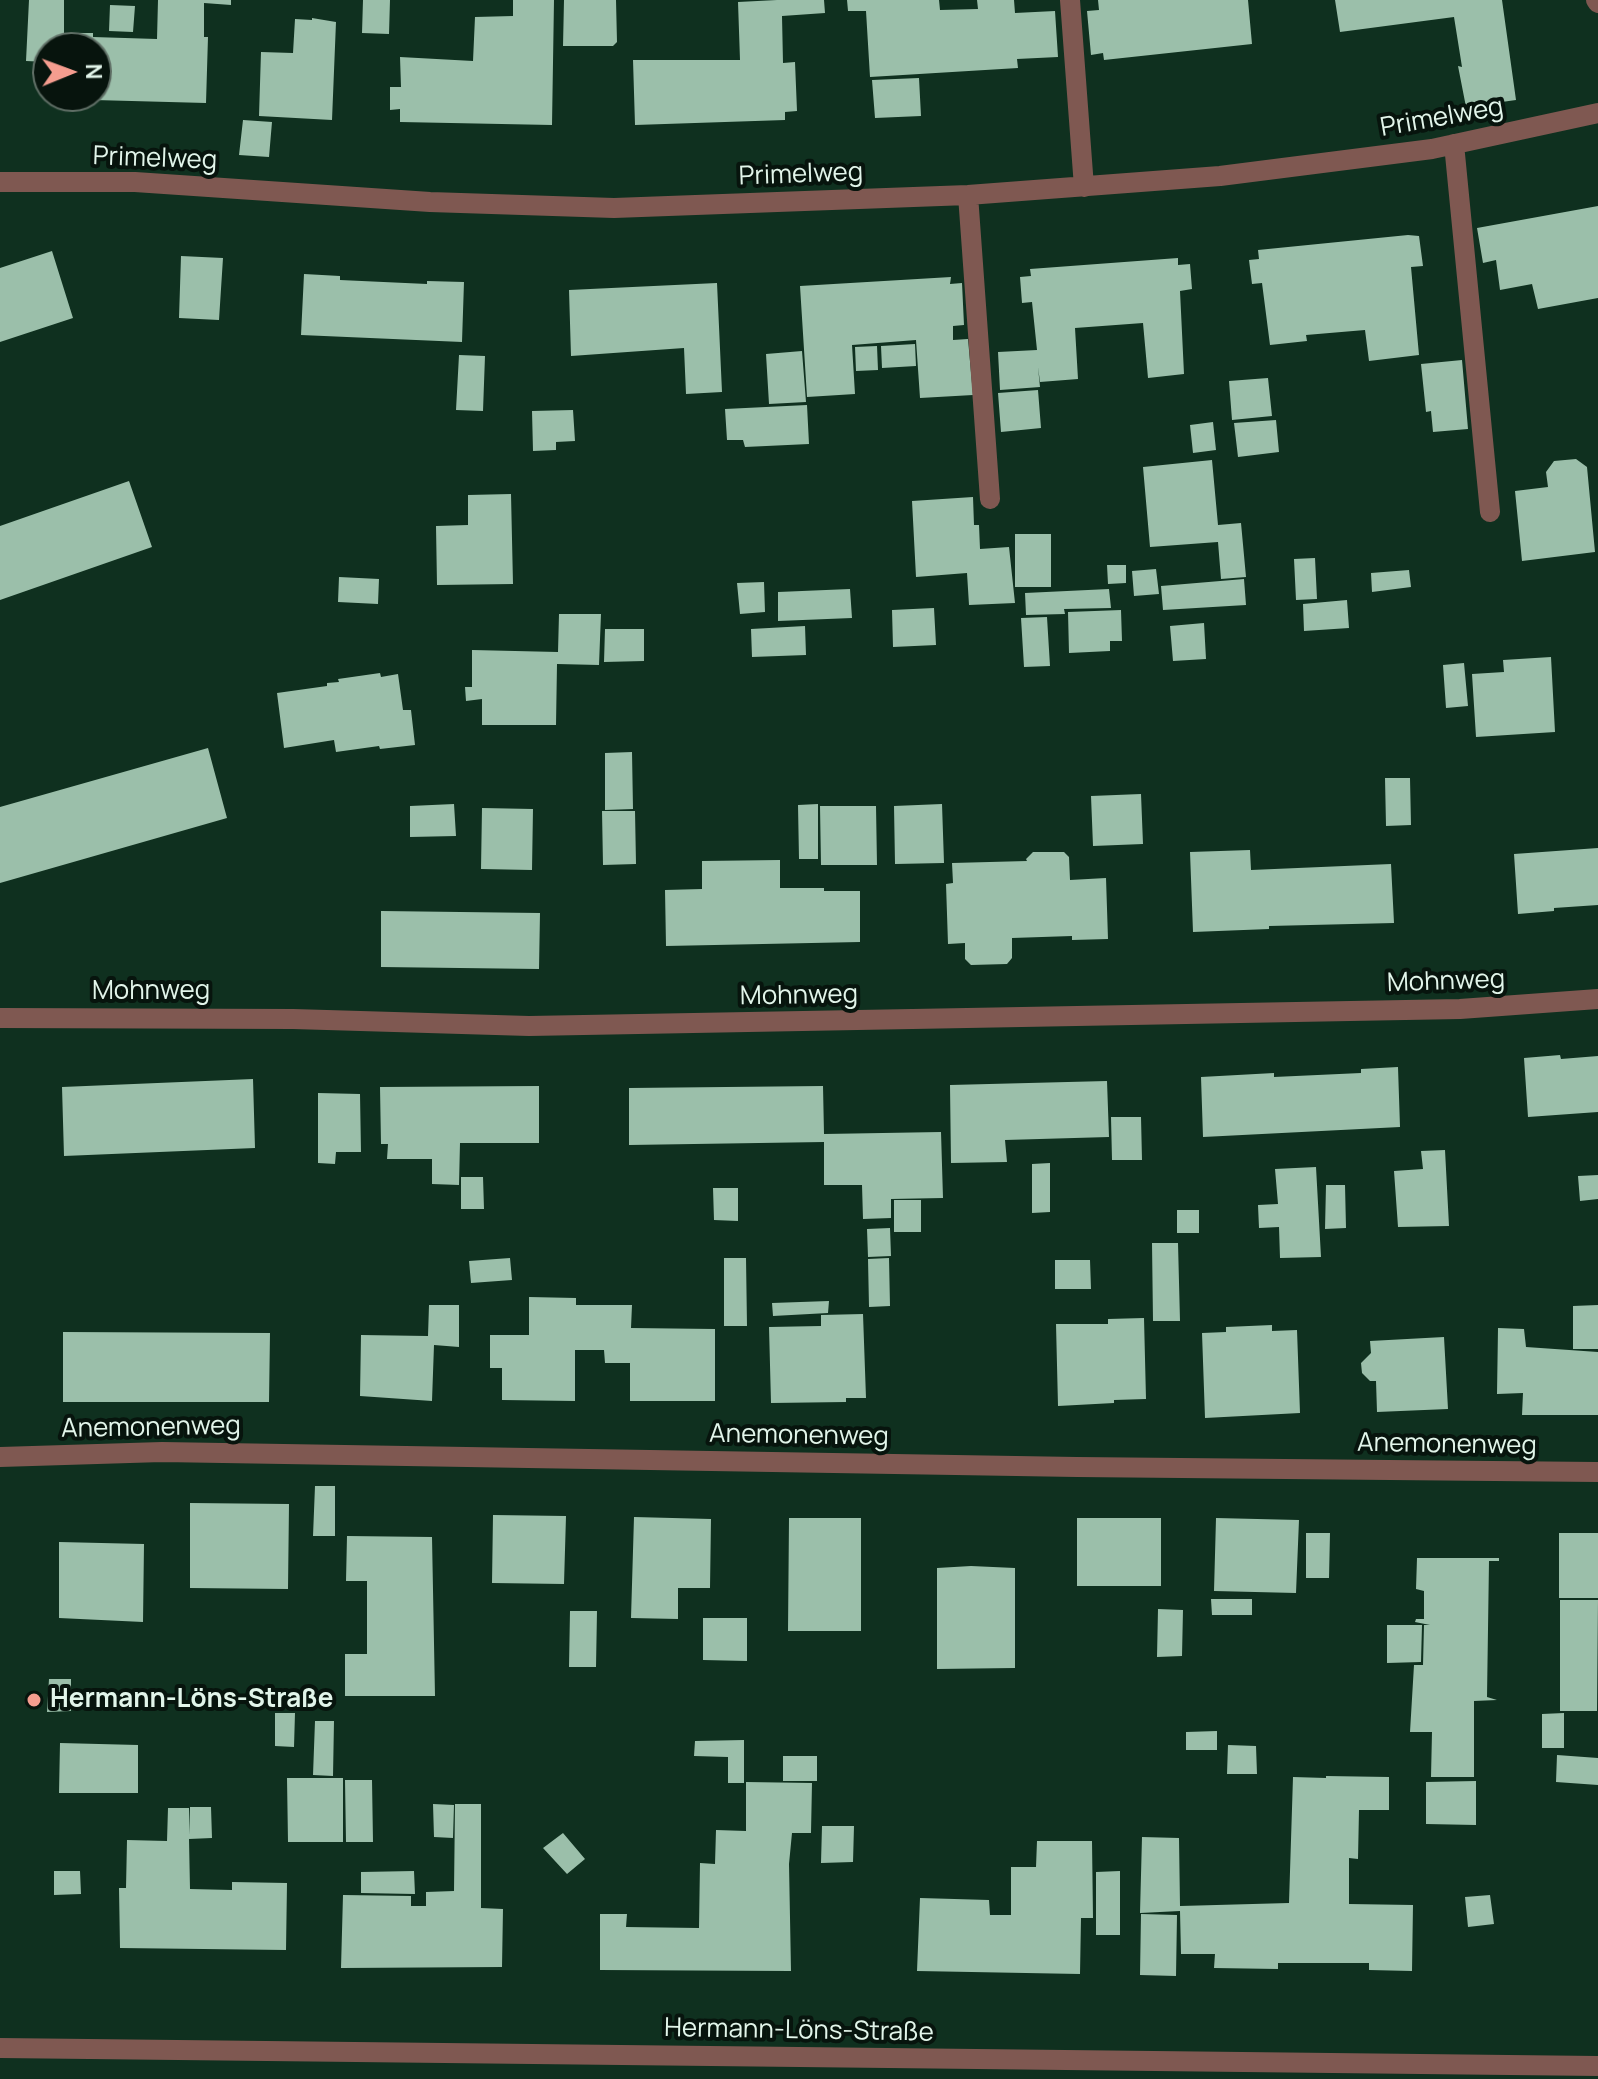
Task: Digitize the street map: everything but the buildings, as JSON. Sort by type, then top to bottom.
[{"type":"street","points":[[1070,0],[1084,187]]},
{"type":"street","name":"Primelweg","points":[[0,182],[135,182],[430,202],[614,208],[968,195],[1220,176],[1454,144],[1598,113]]},
{"type":"street","points":[[1454,144],[1490,512]]},
{"type":"street","points":[[968,195],[990,499]]},
{"type":"street","name":"Mohnweg","points":[[0,1018],[293,1019],[529,1026],[1445,1009],[1598,999]]},
{"type":"street","name":"Anemonenweg","points":[[0,1457],[162,1452],[1045,1467],[1598,1472]]},
{"type":"street","name":"Hermann-Löns-Straße","points":[[0,2048],[1020,2069],[1598,2066]]},
{"type":"place","name":"Hermann-Löns-Straße","points":[[34,1700]]}]
